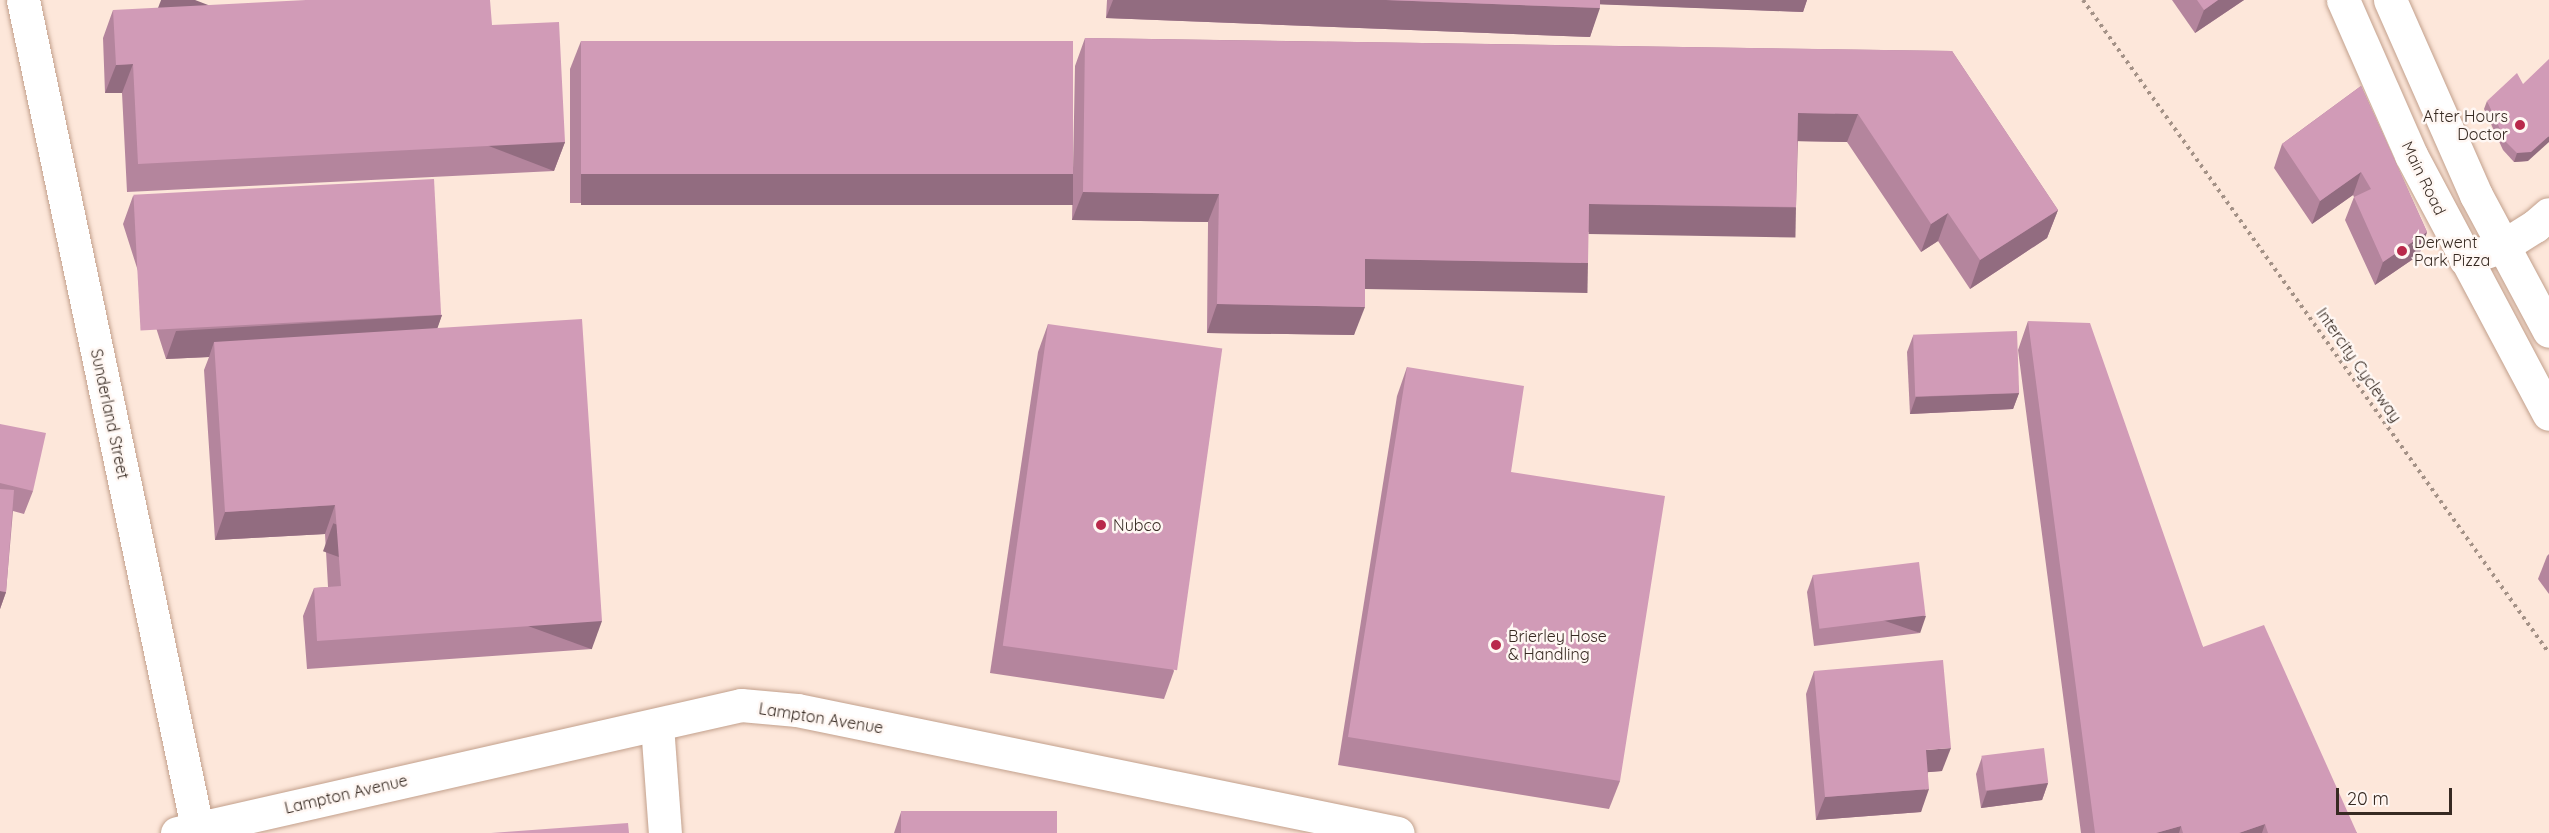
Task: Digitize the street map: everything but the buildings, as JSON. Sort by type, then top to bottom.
[{"type":"street","name":"Sunderland Street","points":[[23,0],[187,830]]},
{"type":"street","name":"Main Road","points":[[2343,0],[2411,155],[2549,414]]},
{"type":"street","points":[[2390,0],[2476,195],[2549,331]]},
{"type":"street","points":[[2465,259],[2503,246],[2535,226],[2549,214]]},
{"type":"street","name":"Lampton Avenue","points":[[187,830],[741,705],[797,710],[1398,833]]},
{"type":"street","points":[[657,725],[666,833]]},
{"type":"path","name":"Intercity Cycleway","points":[[2083,0],[2549,653]]},
{"type":"place","name":"After Hours Doctor","points":[[2520,125]]},
{"type":"place","name":"Derwent Park Pizza","points":[[2402,251]]},
{"type":"place","name":"Nubco","points":[[1101,525]]},
{"type":"place","name":"Brierley Hose & Handling","points":[[1496,645]]}]
